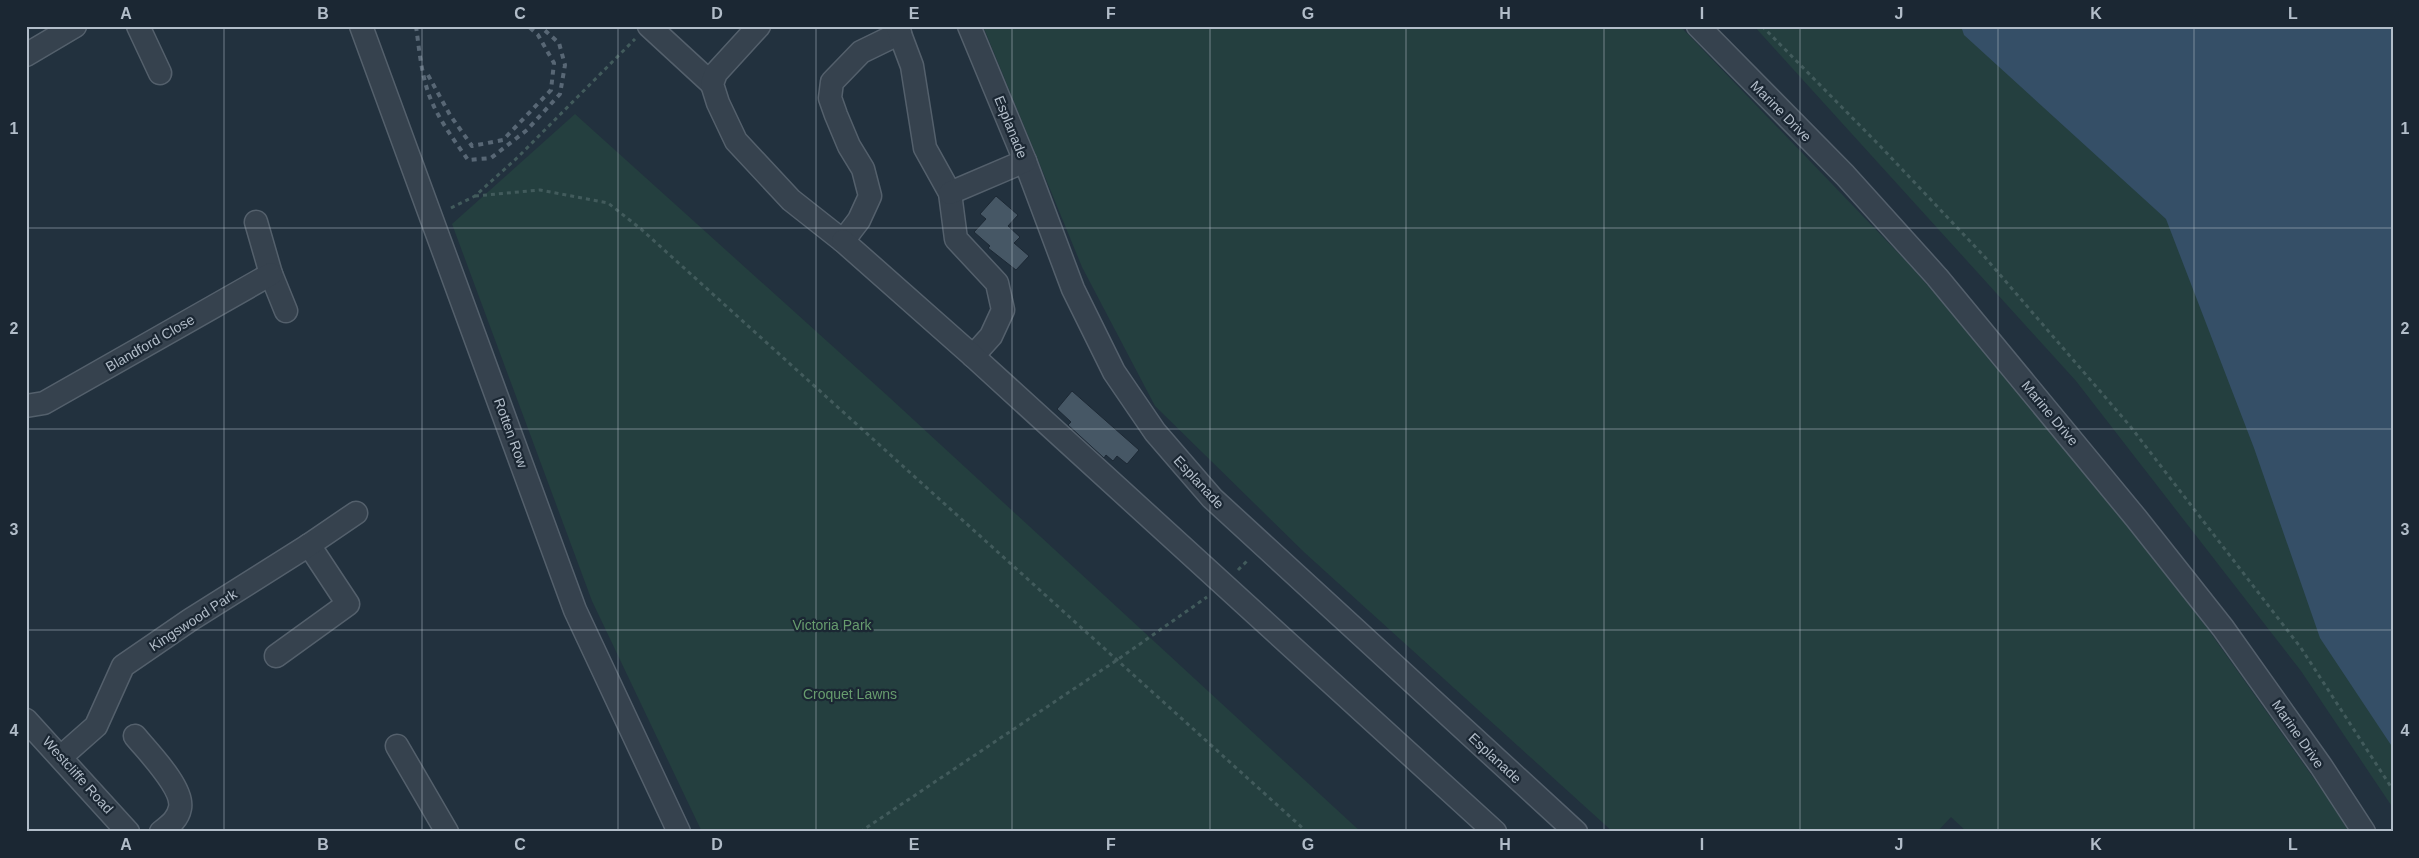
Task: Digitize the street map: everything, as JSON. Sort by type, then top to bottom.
[{"type":"street","points":[[26,55],[75,26]]},
{"type":"street","points":[[138,26],[160,73]]},
{"type":"street","name":"Rotten Row","points":[[361,26],[575,610],[679,832]]},
{"type":"street","points":[[712,84],[716,73],[759,26]]},
{"type":"street","name":"Esplanade","points":[[970,26],[1025,161],[1073,289],[1114,372],[1155,432],[1212,498],[1576,832]]},
{"type":"street","name":"Marine Drive","points":[[1698,26],[1845,175],[1937,277],[2136,518],[2223,628],[2321,766],[2364,832]]},
{"type":"street","points":[[645,30],[712,84],[718,103],[736,141],[791,200],[843,242],[973,356],[1495,832]]},
{"type":"street","points":[[843,242],[859,220],[870,196],[863,169],[849,146],[830,98],[832,82],[861,52],[898,30],[912,66],[926,148],[950,193],[956,239],[997,283],[1003,310],[991,336],[973,356]]},
{"type":"street","points":[[950,193],[1025,161]]},
{"type":"street","points":[[256,222],[271,274],[286,311]]},
{"type":"street","name":"Blandford Close","points":[[26,406],[44,403],[271,274]]},
{"type":"street","name":"Kingswood Park","points":[[62,756],[96,726],[123,666],[190,620],[356,513]]},
{"type":"street","points":[[276,656],[348,604],[309,545]]},
{"type":"street","name":"Westcliffe Road","points":[[26,720],[62,756],[128,832]]},
{"type":"street","points":[[135,736],[178,791],[180,807],[174,822],[161,832]]},
{"type":"street","points":[[397,746],[446,832]]},
{"type":"path","points":[[1762,26],[1882,148],[1983,255],[2130,426],[2301,648],[2393,790]]},
{"type":"path","points":[[432,218],[475,196],[518,157],[645,30]]},
{"type":"path","points":[[475,196],[540,190],[608,203],[641,229],[1004,560],[1118,660],[1307,832]]},
{"type":"path","points":[[860,832],[1118,660],[1224,585],[1262,544]]},
{"type":"green space","points":[[983,26],[1680,26],[1908,263],[2059,436],[2207,628],[2327,797],[2349,832],[1967,832],[1951,817],[1937,832],[1613,832],[1305,553],[1155,406],[1082,267]]},
{"type":"green space","points":[[1754,26],[2393,26],[2393,808],[2301,671],[2076,381]]},
{"type":"green space","name":"Victoria Park","points":[[575,114],[890,398],[1361,832],[702,832],[592,601],[452,224]]},
{"type":"water","points":[[1961,26],[2393,26],[2393,748],[2320,638],[2254,448],[2166,219],[1964,35]]},
{"type":"building","points":[[996,196],[1018,215],[1008,226],[1020,237],[1014,243],[1029,256],[1016,270],[988,248],[990,246],[974,232],[986,219],[980,214]]},
{"type":"building","points":[[1072,391],[1139,450],[1127,464],[1117,456],[1113,461],[1106,455],[1104,458],[1068,425],[1071,422],[1057,409]]},
{"type":"railway","points":[[416,26],[424,76],[431,101],[446,128],[468,160],[491,158],[527,130],[560,94],[565,65],[559,43],[540,26]]},
{"type":"railway","points":[[428,75],[450,115],[472,146],[503,140],[551,90],[554,63],[538,35],[528,26]]},
{"type":"park label","name":"Croquet Lawns","points":[[850,694]]}]
